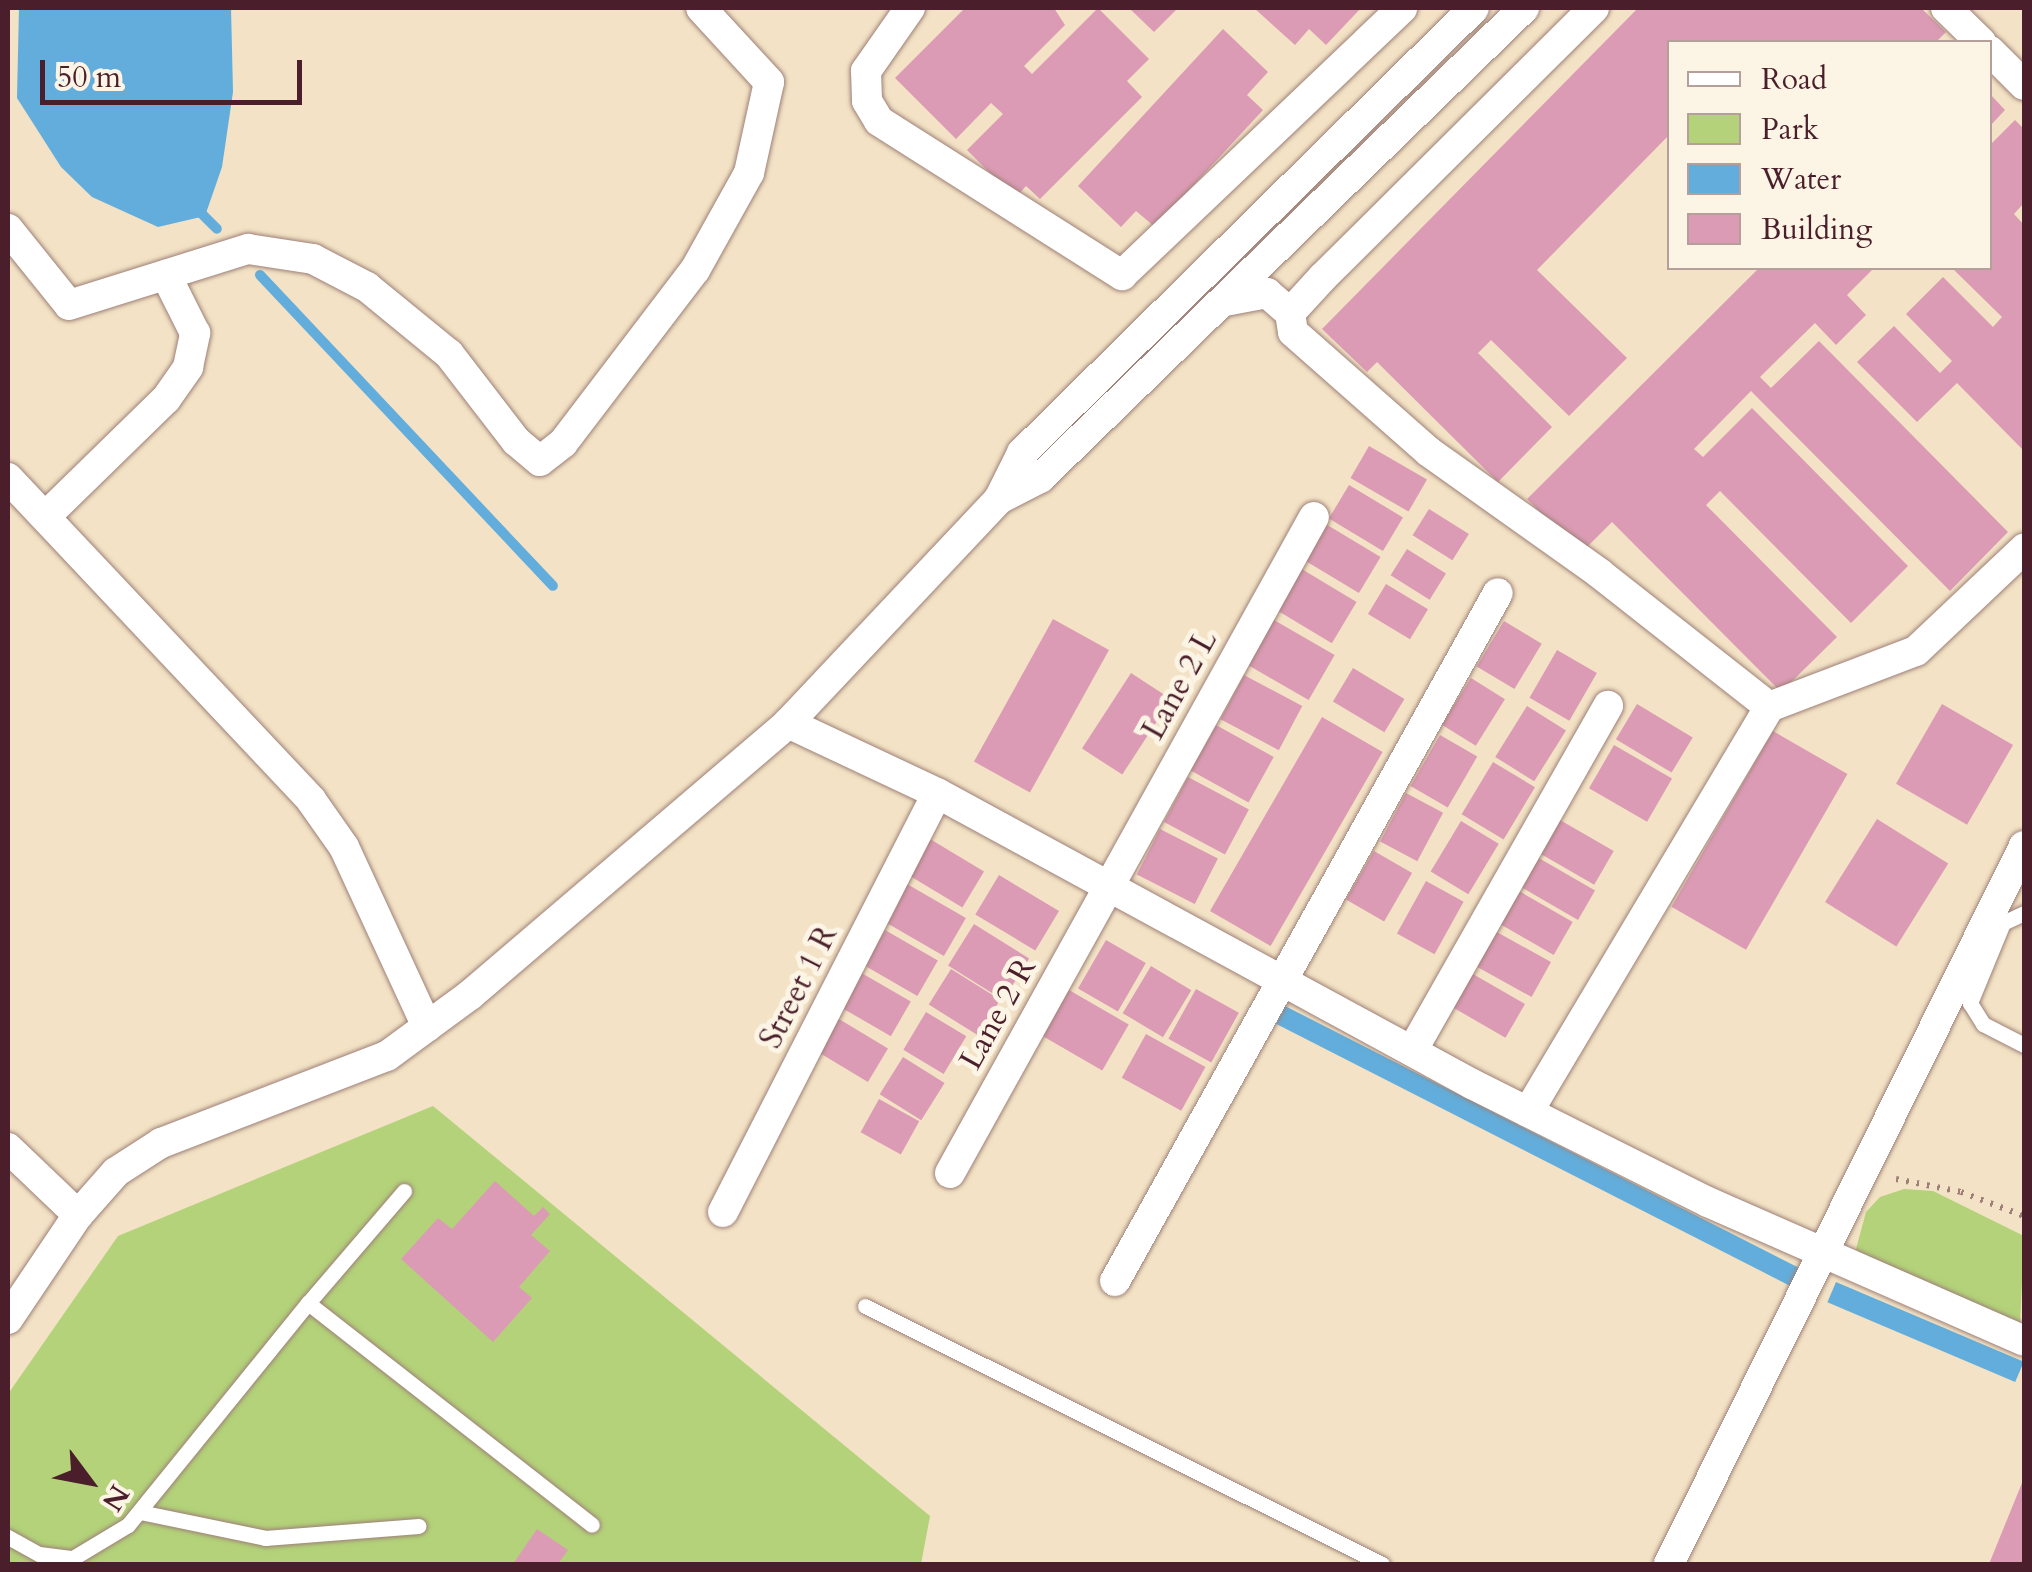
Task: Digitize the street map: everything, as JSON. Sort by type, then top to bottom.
[{"type":"street","points":[[8,230],[69,305],[248,249],[313,260],[367,286],[449,354],[516,442],[540,461],[563,443],[695,270],[749,173],[769,82],[701,8]]},
{"type":"street","points":[[910,8],[866,71],[867,100],[879,121],[1122,274],[1282,127],[1321,83],[1402,8]]},
{"type":"street","points":[[1121,374],[1339,140],[1474,8]]},
{"type":"street","points":[[8,1319],[78,1215],[116,1172],[161,1143],[387,1056],[428,1026],[788,723],[1000,499],[1022,453],[1121,374],[1225,300],[1524,8]]},
{"type":"street","points":[[1290,313],[1594,8]]},
{"type":"street","points":[[1946,8],[1979,40]]},
{"type":"street","points":[[1992,53],[2024,85]]},
{"type":"street","points":[[1321,83],[1339,140],[1364,166]]},
{"type":"street","points":[[1282,127],[1339,140]]},
{"type":"street","points":[[1317,213],[1300,256],[1322,277]]},
{"type":"street","points":[[48,514],[166,399],[188,367],[196,333],[166,274]]},
{"type":"street","points":[[1225,300],[1267,293],[1290,313],[1293,332],[1429,452],[1770,707]]},
{"type":"street","points":[[8,478],[48,514],[311,800],[344,847],[428,1026]]},
{"type":"street","name":"Lane 2 L","points":[[1107,888],[1314,517]]},
{"type":"street","points":[[1528,1112],[1770,707],[1916,652],[2024,549]]},
{"type":"street","points":[[1116,1282],[1280,980],[1498,593]]},
{"type":"street","points":[[1412,1051],[1608,706]]},
{"type":"street","points":[[788,723],[938,793],[1107,888],[1528,1112],[1824,1256],[2024,1341]]},
{"type":"street","name":"Street 1 R","points":[[723,1212],[938,793]]},
{"type":"street","points":[[1668,1564],[1860,1184],[2024,846]]},
{"type":"street","name":"Lane 2 R","points":[[950,1173],[1107,888]]},
{"type":"street","points":[[8,1148],[78,1215]]},
{"type":"lane","points":[[2024,914],[2003,924],[1970,1003],[1983,1024],[2024,1045]]},
{"type":"lane","points":[[8,1537],[39,1554],[73,1558],[140,1512],[308,1303],[404,1191]]},
{"type":"lane","points":[[308,1303],[592,1525]]},
{"type":"lane","points":[[865,1306],[1382,1564]]},
{"type":"lane","points":[[140,1512],[265,1538],[420,1526]]},
{"type":"path","points":[[1860,1184],[1922,1181],[2024,1216]]},
{"type":"green space","points":[[433,1106],[930,1516],[921,1564],[8,1564],[8,1394],[118,1236]]},
{"type":"green space","points":[[1904,1189],[1933,1191],[2024,1236],[2020,1326],[1865,1259],[1856,1249],[1866,1212],[1880,1197]]},
{"type":"water","points":[[19,8],[231,8],[233,92],[222,167],[205,216],[158,227],[92,197],[61,167],[17,98]]},
{"type":"water","points":[[1285,1006],[1802,1269],[1793,1287],[1276,1024]]},
{"type":"water","points":[[1836,1282],[2024,1362],[2015,1382],[1827,1302]]},
{"type":"building","points":[[965,8],[1054,8],[1065,25],[1024,66],[1032,74],[1098,8],[1149,59],[1127,81],[1142,97],[1040,199],[1026,186],[1015,198],[967,150],[1003,114],[991,103],[956,139],[895,78]]},
{"type":"building","points":[[1129,8],[1178,8],[1154,32]]},
{"type":"building","points":[[1254,8],[1361,8],[1326,45],[1309,29],[1295,45]]},
{"type":"building","points":[[1638,8],[1921,8],[1946,32],[1938,40],[1667,40],[1667,137],[1537,270],[1627,358],[1569,416],[1491,340],[1478,353],[1552,427],[1498,482],[1377,362],[1367,372],[1322,329]]},
{"type":"building","points":[[1223,29],[1268,72],[1247,95],[1263,110],[1155,227],[1136,211],[1121,227],[1078,186]]},
{"type":"building","points":[[1992,96],[2005,110],[1992,124]]},
{"type":"building","points":[[2015,120],[2024,129],[2024,203],[2014,214],[2024,225],[2024,451],[1957,383],[1917,422],[1857,362],[1894,326],[1940,373],[1952,361],[1906,314],[1943,277],[1993,327],[2002,317],[1954,270],[1992,270],[1992,143]]},
{"type":"building","points":[[1757,270],[1872,270],[1847,295],[1866,315],[1836,345],[1815,323],[1760,377],[1771,388],[1819,341],[2008,532],[1950,591],[1751,391],[1694,449],[1703,457],[1752,408],[1908,566],[1851,623],[1720,491],[1706,505],[1837,637],[1781,692],[1612,522],[1581,553],[1527,499]]},
{"type":"building","points":[[1369,446],[1427,480],[1409,512],[1350,478]]},
{"type":"building","points":[[1349,485],[1403,517],[1383,551],[1329,518]]},
{"type":"building","points":[[1429,509],[1469,534],[1452,560],[1413,535]]},
{"type":"building","points":[[1324,523],[1381,557],[1359,593],[1302,559]]},
{"type":"building","points":[[1407,549],[1446,573],[1430,600],[1391,575]]},
{"type":"building","points":[[1300,568],[1357,602],[1332,643],[1275,609]]},
{"type":"building","points":[[1386,584],[1428,609],[1410,639],[1368,614]]},
{"type":"building","points":[[1053,619],[1109,650],[1030,793],[974,762]]},
{"type":"building","points":[[1274,620],[1335,655],[1309,700],[1248,665]]},
{"type":"building","points":[[1504,621],[1542,644],[1514,689],[1477,666]]},
{"type":"building","points":[[1557,650],[1597,673],[1569,721],[1530,698]]},
{"type":"building","points":[[1353,668],[1404,699],[1384,732],[1333,701]]},
{"type":"building","points":[[1131,673],[1171,699],[1122,775],[1082,748]]},
{"type":"building","points":[[1244,675],[1302,706],[1279,750],[1221,719]]},
{"type":"building","points":[[1471,678],[1505,699],[1476,746],[1442,725]]},
{"type":"building","points":[[1637,704],[1693,737],[1672,773],[1616,739]]},
{"type":"building","points":[[1942,704],[2013,745],[1967,825],[1896,784]]},
{"type":"building","points":[[1527,706],[1566,730],[1534,781],[1495,757]]},
{"type":"building","points":[[1322,717],[1383,752],[1271,946],[1210,911]]},
{"type":"building","points":[[1216,725],[1274,757],[1249,802],[1191,770]]},
{"type":"building","points":[[1773,731],[1847,774],[1746,950],[1672,907]]},
{"type":"building","points":[[1440,735],[1477,757],[1448,808],[1410,786]]},
{"type":"building","points":[[1614,745],[1672,778],[1647,822],[1589,788]]},
{"type":"building","points":[[1493,762],[1535,787],[1504,840],[1462,814]]},
{"type":"building","points":[[1188,777],[1249,809],[1225,854],[1164,822]]},
{"type":"building","points":[[1406,793],[1443,813],[1417,861],[1380,842]]},
{"type":"building","points":[[1877,819],[1948,864],[1896,947],[1825,902]]},
{"type":"building","points":[[1560,820],[1614,851],[1594,885],[1540,854]]},
{"type":"building","points":[[1461,821],[1499,844],[1468,894],[1431,872]]},
{"type":"building","points":[[1160,829],[1218,859],[1195,904],[1137,874]]},
{"type":"building","points":[[930,839],[984,871],[962,907],[908,875]]},
{"type":"building","points":[[1374,851],[1412,873],[1384,921],[1346,899]]},
{"type":"building","points":[[1537,857],[1595,890],[1578,920],[1520,886]]},
{"type":"building","points":[[999,875],[1059,911],[1035,950],[975,914]]},
{"type":"building","points":[[1426,881],[1464,902],[1435,954],[1397,933]]},
{"type":"building","points":[[907,884],[966,918],[944,956],[885,922]]},
{"type":"building","points":[[1519,891],[1573,922],[1554,955],[1500,924]]},
{"type":"building","points":[[974,924],[1029,958],[1003,1000],[948,966]]},
{"type":"building","points":[[885,930],[938,960],[917,996],[864,966]]},
{"type":"building","points":[[1495,931],[1551,962],[1532,997],[1476,966]]},
{"type":"building","points":[[1106,940],[1146,963],[1118,1011],[1078,988]]},
{"type":"building","points":[[1151,966],[1191,990],[1163,1037],[1123,1013]]},
{"type":"building","points":[[951,969],[1000,1000],[978,1035],[929,1005]]},
{"type":"building","points":[[858,971],[911,1001],[891,1036],[838,1006]]},
{"type":"building","points":[[1473,974],[1525,1004],[1505,1038],[1454,1008]]},
{"type":"building","points":[[1196,989],[1239,1013],[1211,1063],[1168,1039]]},
{"type":"building","points":[[1069,990],[1129,1024],[1102,1070],[1042,1036]]},
{"type":"building","points":[[926,1012],[966,1036],[944,1074],[903,1050]]},
{"type":"building","points":[[834,1016],[888,1048],[868,1082],[814,1049]]},
{"type":"building","points":[[1146,1034],[1205,1067],[1181,1111],[1122,1078]]},
{"type":"building","points":[[903,1057],[945,1083],[921,1120],[880,1094]]},
{"type":"building","points":[[879,1099],[919,1121],[901,1155],[861,1132]]},
{"type":"building","points":[[495,1181],[534,1216],[543,1207],[550,1214],[531,1235],[550,1251],[519,1287],[532,1298],[493,1342],[401,1259],[438,1218],[452,1229]]},
{"type":"building","points":[[2024,1478],[2024,1564],[1989,1564]]},
{"type":"building","points":[[537,1529],[568,1550],[558,1564],[513,1564]]},
{"type":"waterway","points":[[197,209],[217,229]]},
{"type":"waterway","points":[[260,275],[553,586]]}]
